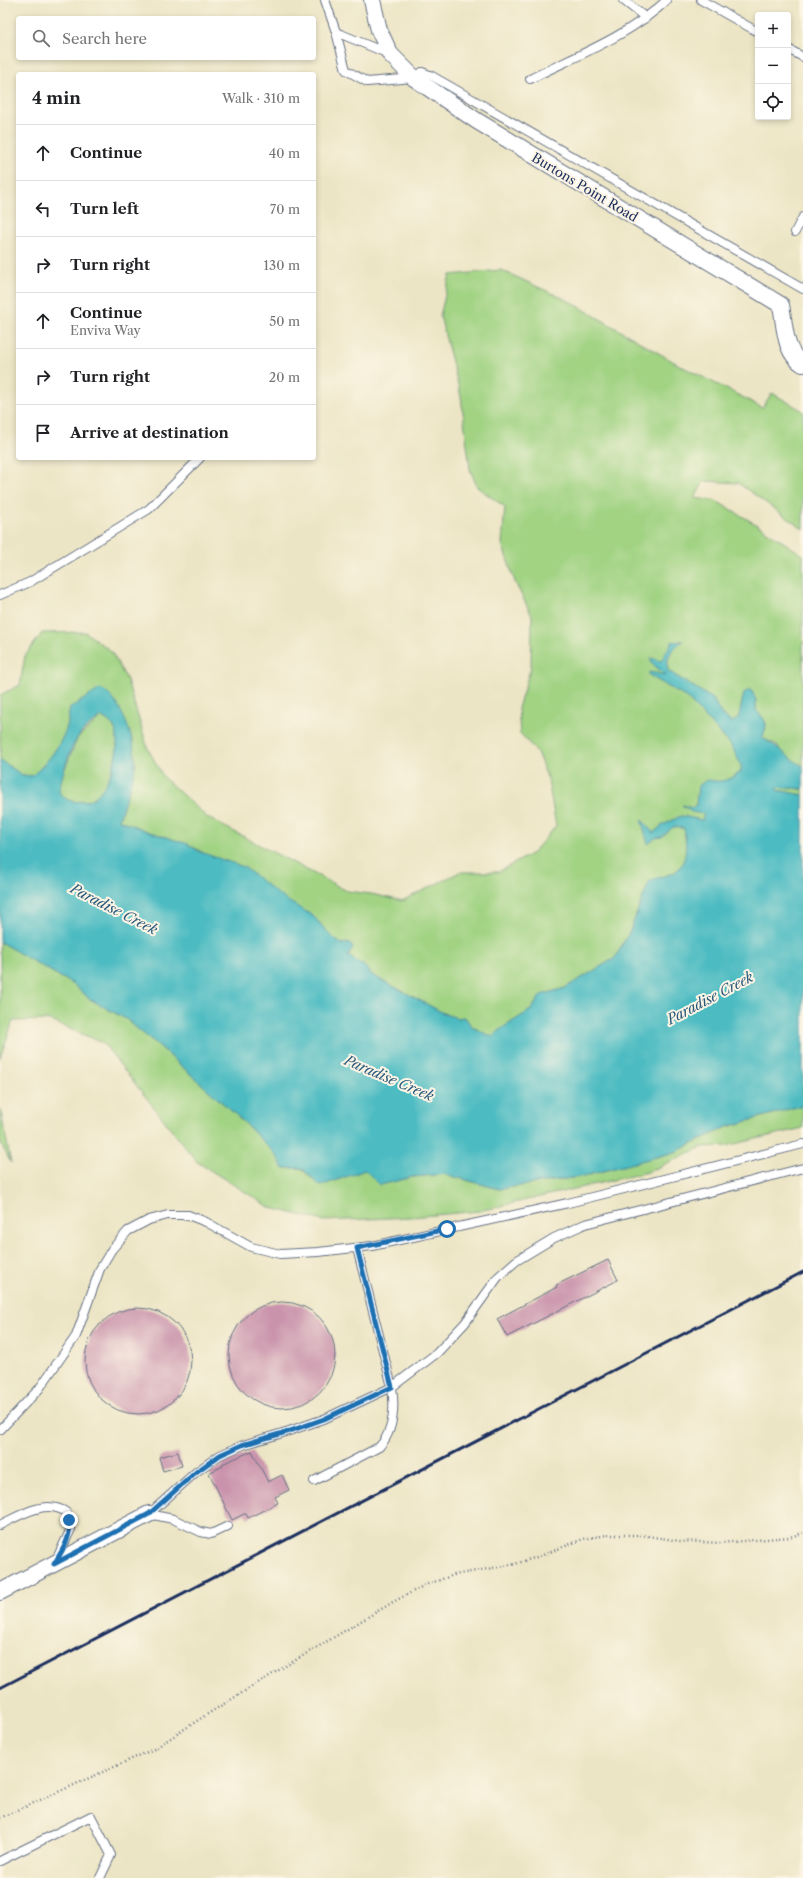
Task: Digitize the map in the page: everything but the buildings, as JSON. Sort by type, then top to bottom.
[{"type":"street","name":"Burtons Point Road","points":[[372,0],[379,30],[390,54],[414,78],[477,121],[781,306],[788,345],[796,360],[803,364]]},
{"type":"street","points":[[0,1592],[149,1514]]},
{"type":"lane","points":[[325,0],[336,32],[346,70],[367,82],[414,78],[422,72],[432,76],[803,289]]},
{"type":"lane","points":[[623,0],[646,18]]},
{"type":"lane","points":[[530,79],[606,41],[646,18],[667,0]]},
{"type":"lane","points":[[701,0],[755,30]]},
{"type":"lane","points":[[336,32],[390,54]]},
{"type":"lane","points":[[791,51],[803,58]]},
{"type":"lane","points":[[795,232],[803,218]]},
{"type":"lane","points":[[0,595],[30,582],[149,509],[198,460]]},
{"type":"lane","points":[[0,1430],[39,1389],[76,1336],[100,1269],[112,1249],[128,1231],[149,1220],[168,1215],[188,1215],[206,1222],[251,1247],[280,1254],[357,1248],[568,1203],[803,1144]]},
{"type":"lane","points":[[149,1514],[196,1472],[220,1455],[242,1445],[324,1419],[392,1387],[436,1353],[465,1323],[498,1277],[516,1261],[554,1238],[585,1224],[803,1168]]},
{"type":"lane","points":[[314,1481],[379,1447],[386,1439],[390,1427],[394,1404],[392,1387],[357,1248]]},
{"type":"lane","points":[[0,1525],[28,1511],[43,1507],[62,1509],[67,1513],[71,1530],[62,1551],[54,1564]]},
{"type":"lane","points":[[149,1514],[173,1519],[201,1532],[211,1534],[228,1526]]},
{"type":"lane","points":[[0,1861],[91,1816],[111,1855],[100,1878]]},
{"type":"path","points":[[0,1818],[154,1749],[206,1714],[393,1602],[426,1585],[454,1575],[515,1564],[583,1540],[607,1535],[641,1535],[680,1541],[720,1543],[790,1537],[803,1533]]},
{"type":"green space","points":[[501,270],[571,302],[681,366],[762,408],[772,393],[803,411],[803,529],[738,483],[704,481],[695,498],[716,501],[759,526],[803,555],[803,766],[787,757],[775,744],[762,738],[766,729],[766,723],[763,717],[756,710],[756,700],[744,694],[739,716],[735,721],[731,722],[721,714],[713,699],[668,671],[670,654],[672,650],[682,641],[672,642],[661,661],[651,662],[666,675],[649,675],[687,698],[731,745],[742,765],[741,772],[727,780],[718,782],[692,808],[684,806],[692,812],[704,814],[702,820],[681,816],[663,825],[653,833],[642,820],[655,838],[662,837],[673,827],[684,828],[686,852],[683,863],[672,874],[649,882],[630,931],[615,958],[565,988],[541,995],[531,1010],[504,1027],[492,1037],[472,1027],[465,1017],[458,1018],[447,1015],[372,975],[364,966],[348,956],[350,943],[341,944],[332,937],[313,916],[188,844],[149,832],[119,820],[135,766],[133,741],[117,703],[77,705],[70,708],[67,727],[61,741],[48,760],[32,776],[22,775],[0,760],[0,750],[3,750],[0,748],[0,695],[20,685],[25,656],[42,633],[85,632],[111,651],[127,680],[148,749],[164,778],[208,818],[347,891],[371,894],[402,901],[460,872],[498,872],[533,853],[556,826],[548,780],[537,752],[520,733],[518,708],[531,667],[532,616],[515,582],[502,544],[505,507],[477,487],[470,469],[461,396],[440,316],[450,275]]},
{"type":"green space","points":[[102,717],[112,725],[116,732],[117,749],[112,769],[104,787],[92,799],[79,802],[69,800],[59,792],[61,778],[78,737]]},
{"type":"green space","points":[[776,788],[803,789],[803,795],[777,790]]},
{"type":"green space","points":[[0,942],[73,984],[90,999],[126,1019],[157,1044],[244,1122],[277,1156],[283,1168],[301,1168],[320,1186],[365,1170],[380,1185],[412,1177],[445,1174],[499,1189],[584,1176],[675,1152],[727,1127],[803,1105],[803,1128],[726,1146],[702,1147],[648,1172],[479,1211],[411,1217],[324,1221],[271,1208],[197,1162],[103,1043],[49,1020],[13,1021],[0,1058]]},
{"type":"green space","points":[[0,1108],[11,1163],[0,1142]]},
{"type":"water","name":"Paradise Creek","points":[[683,641],[670,653],[667,666],[668,671],[713,699],[721,714],[731,722],[735,721],[739,716],[744,693],[751,689],[756,700],[756,710],[764,720],[766,726],[762,738],[773,744],[803,766],[803,789],[776,788],[777,790],[803,795],[803,1105],[727,1127],[675,1152],[584,1176],[499,1189],[445,1174],[412,1177],[380,1185],[365,1170],[320,1186],[302,1168],[283,1168],[277,1156],[244,1122],[157,1044],[126,1019],[90,999],[73,984],[0,942],[0,760],[22,775],[32,776],[48,760],[61,741],[67,727],[70,708],[100,689],[115,701],[121,711],[130,734],[135,757],[132,780],[119,820],[149,832],[188,844],[200,852],[244,867],[283,898],[313,916],[332,937],[341,944],[350,943],[353,947],[348,956],[364,966],[372,975],[447,1015],[458,1018],[465,1017],[472,1027],[492,1037],[504,1027],[531,1010],[541,995],[565,988],[615,958],[630,931],[649,882],[672,874],[683,863],[686,852],[684,828],[673,827],[662,837],[655,838],[648,844],[641,819],[653,833],[663,825],[681,816],[702,820],[704,814],[692,812],[682,805],[692,808],[696,805],[698,786],[706,781],[723,781],[734,777],[741,772],[741,765],[731,745],[687,698],[649,675],[649,672],[665,675],[651,662],[651,658],[661,661],[672,642]],"holes":[[[102,717],[111,723],[114,728],[117,740],[115,759],[108,779],[104,787],[91,800],[79,802],[69,800],[59,792],[72,748],[83,731]]]},
{"type":"railway","points":[[0,1688],[803,1272]]},
{"type":"route","points":[[69,1520],[71,1530],[62,1551],[54,1564],[149,1514],[196,1472],[220,1455],[242,1445],[324,1419],[392,1387],[357,1248],[447,1229]]}]
